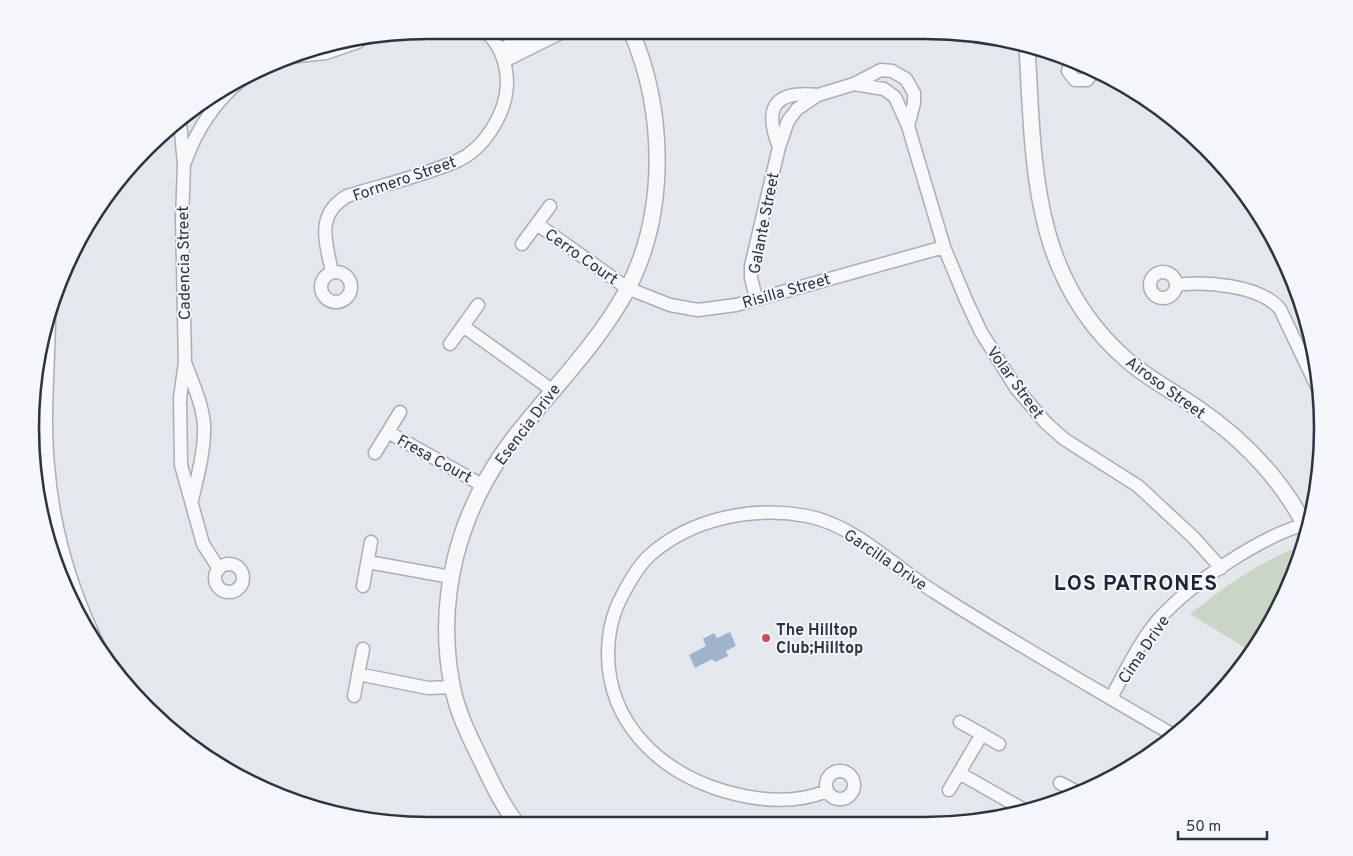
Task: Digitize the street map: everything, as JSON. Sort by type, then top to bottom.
[{"type":"street","points":[[491,39],[503,55]]},
{"type":"street","points":[[503,55],[526,39]]},
{"type":"street","points":[[503,55],[542,39]]},
{"type":"street","name":"Esencia Drive","points":[[512,817],[498,795],[473,744],[452,687],[447,645],[447,602],[450,577],[459,542],[482,485],[513,440],[610,315],[627,288],[641,252],[650,219],[658,170],[657,130],[651,96],[634,39]]},
{"type":"street","name":"Airoso Street","points":[[1027,52],[1034,158],[1041,210],[1053,252],[1064,277],[1091,319],[1127,360],[1197,408],[1235,437],[1273,478],[1304,517]]},
{"type":"street","name":"Formero Street","points":[[332,272],[325,235],[327,216],[331,209],[347,196],[458,161],[479,146],[496,121],[503,105],[506,90],[503,55]]},
{"type":"street","points":[[1070,66],[1068,71],[1075,80],[1087,80],[1090,76]]},
{"type":"street","name":"Galante Street","points":[[756,298],[751,278],[751,266],[778,147],[792,115],[818,95],[854,84],[881,70],[892,70],[903,76]]},
{"type":"street","name":"Volar Street","points":[[903,76],[912,88],[914,98],[908,126]]},
{"type":"street","name":"Galante Street","points":[[854,84],[884,89],[891,93]]},
{"type":"street","name":"Galante Street","points":[[778,147],[771,123],[776,106],[784,98],[794,93],[818,95]]},
{"type":"street","name":"Volar Street","points":[[891,93],[908,126],[944,247],[981,332],[1002,369],[1046,423],[1064,438],[1138,486],[1194,538],[1221,568]]},
{"type":"street","name":"Cadencia Street","points":[[184,164],[199,131],[225,96]]},
{"type":"street","name":"Cadencia Street","points":[[181,127],[184,164],[182,219],[185,362],[180,398],[181,466],[192,500],[194,519],[203,544],[219,569]]},
{"type":"street","name":"Cerro Court","points":[[522,244],[550,206]]},
{"type":"street","name":"Cerro Court","points":[[537,224],[627,288]]},
{"type":"street","name":"Risilla Street","points":[[627,288],[651,299],[685,309],[714,309],[944,247]]},
{"type":"street","points":[[1176,285],[1210,283],[1257,294],[1274,301],[1280,309],[1310,373]]},
{"type":"street","points":[[450,344],[478,305]]},
{"type":"street","points":[[463,326],[552,390]]},
{"type":"street","points":[[49,342],[47,434],[52,498],[70,579],[80,601]]},
{"type":"street","name":"Cadencia Street","points":[[185,362],[200,402],[204,424],[202,452],[192,500]]},
{"type":"street","name":"Fresa Court","points":[[375,453],[400,412]]},
{"type":"street","name":"Fresa Court","points":[[388,432],[482,485]]},
{"type":"street","name":"Garcilla Drive","points":[[827,791],[813,796],[779,801],[737,795],[707,785],[679,772],[662,760],[633,733],[622,716],[610,679],[608,645],[613,619],[631,579],[649,556],[676,536],[731,515],[757,513],[808,516],[830,524],[856,535],[933,591],[1168,732]]},
{"type":"street","name":"Cima Drive","points":[[1111,698],[1157,621],[1174,604],[1221,568],[1246,552],[1301,527]]},
{"type":"street","points":[[363,586],[372,542]]},
{"type":"street","points":[[368,562],[450,577]]},
{"type":"street","points":[[354,696],[363,649]]},
{"type":"street","points":[[358,674],[428,688],[452,687]]},
{"type":"street","points":[[960,722],[999,744]]},
{"type":"street","points":[[949,790],[982,734]]},
{"type":"street","points":[[959,773],[1017,806]]},
{"type":"street","points":[[1060,783],[1071,789]]},
{"type":"green space","points":[[1291,550],[1294,552],[1274,600],[1246,648],[1190,614],[1238,579]]},
{"type":"water","points":[[730,632],[736,646],[726,651],[728,656],[715,662],[712,659],[695,668],[689,655],[706,646],[703,639],[714,633],[717,638]]},
{"type":"place","name":"The Hilltop Club;Hilltop","points":[[766,638]]},
{"type":"district","name":"LOS PATRONES","points":[[1136,583]]}]
